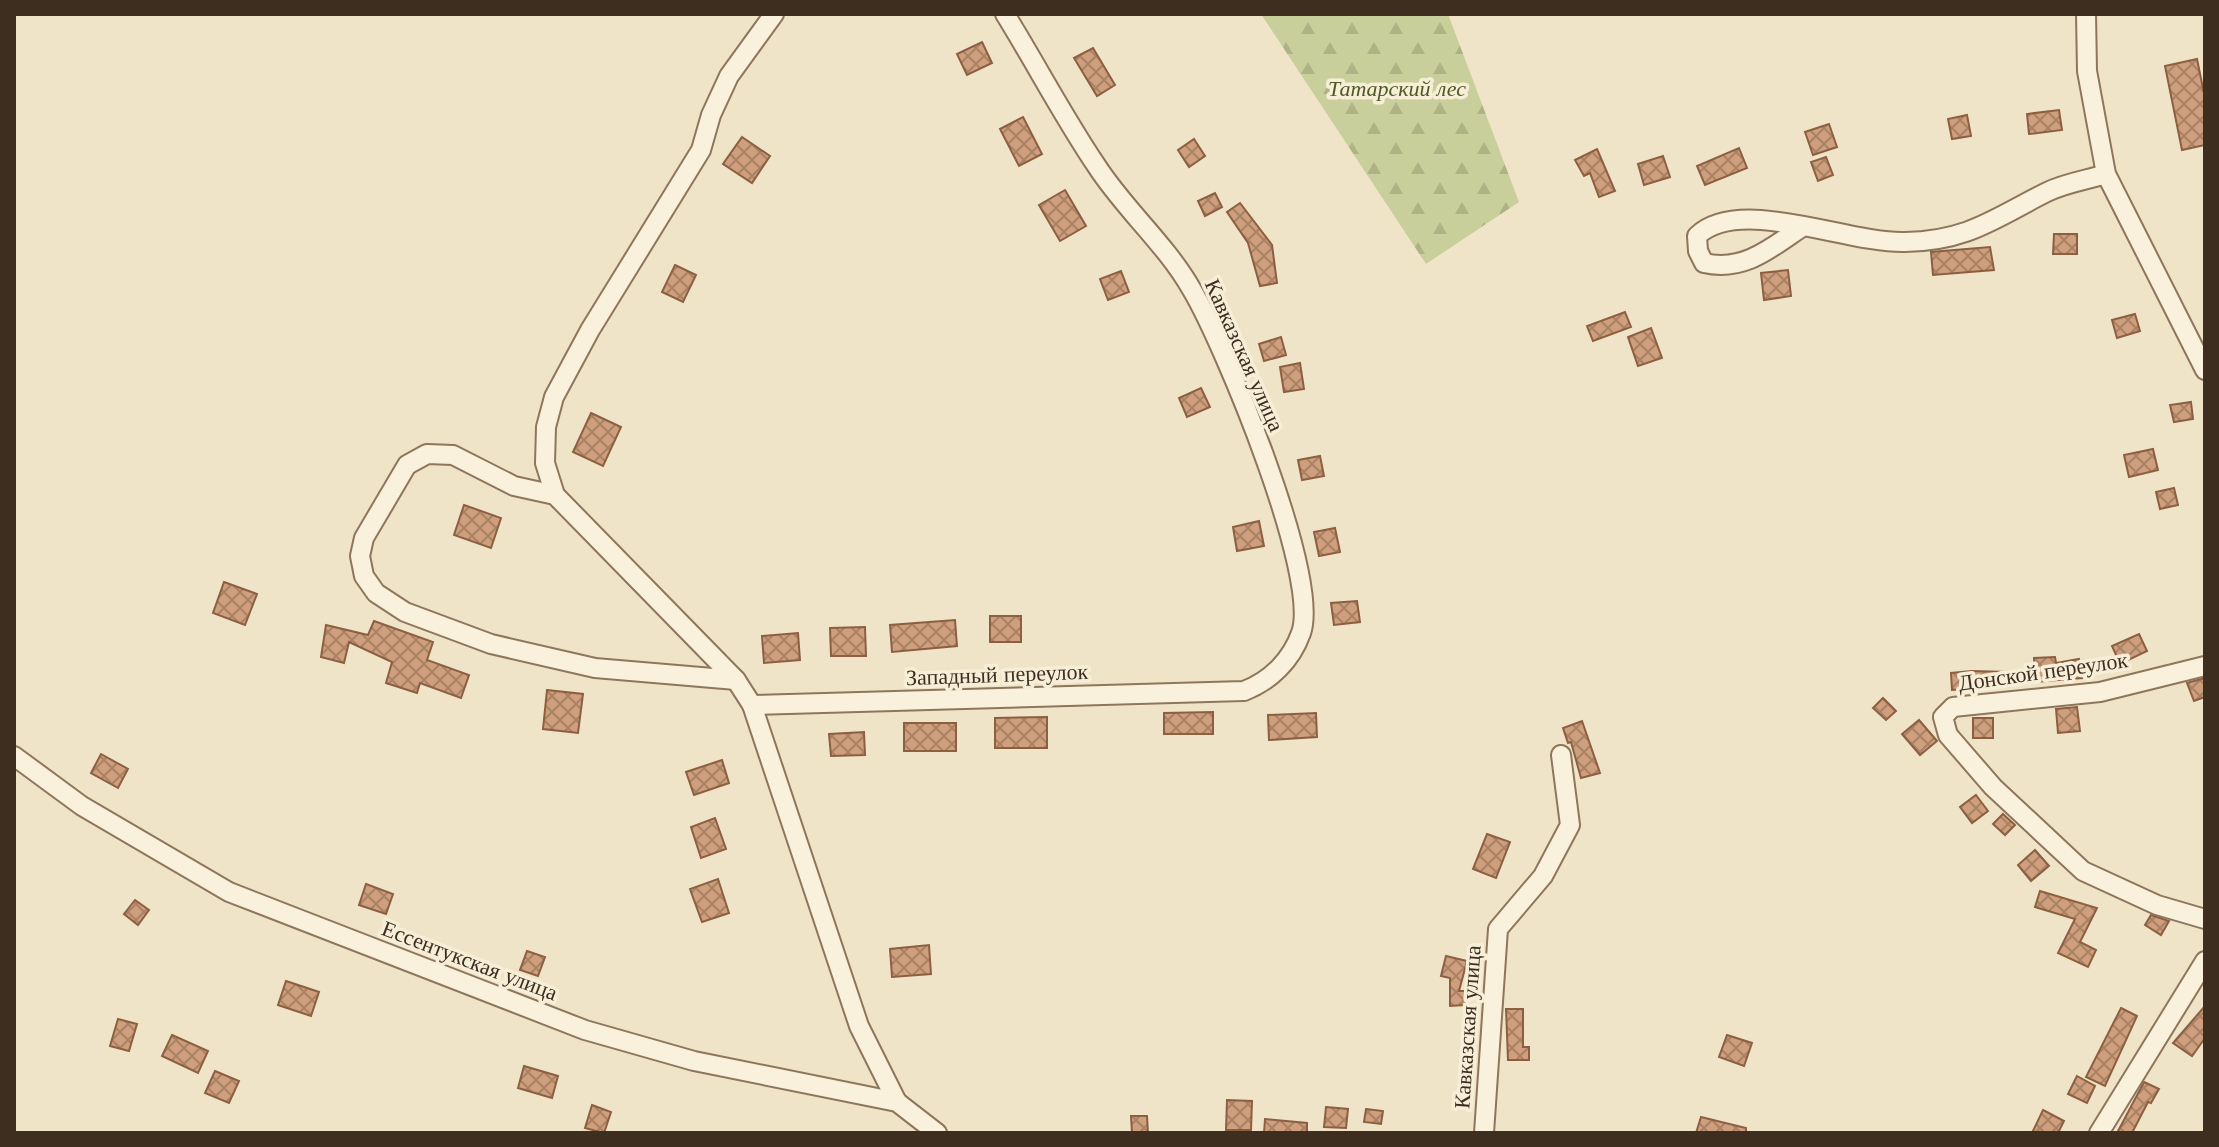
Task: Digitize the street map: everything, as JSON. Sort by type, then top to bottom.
[{"type":"street","points":[[774,14],[729,76],[711,115],[701,150],[590,330],[554,397],[546,427],[545,463],[555,495],[736,680],[752,705],[859,1026],[897,1102]]},
{"type":"street","name":"Кавказская улица","points":[[1005,14],[1096,167],[1192,289],[1254,427],[1297,564],[1302,631],[1287,658],[1266,683],[1244,691]]},
{"type":"street","points":[[2086,14],[2087,71],[2106,174],[2205,370]]},
{"type":"street","points":[[1802,227],[1756,259],[1723,267],[1704,263],[1698,251],[1697,236],[1708,225],[1775,219],[1856,239],[1905,242],[1963,236],[2050,190],[2106,174]]},
{"type":"street","points":[[555,495],[514,486],[453,455],[427,454],[407,465],[364,538],[360,556],[364,576],[376,593],[405,612],[491,644],[595,668],[736,680]]},
{"type":"street","name":"Донской переулок","points":[[2205,666],[2100,692],[1953,707],[1943,717],[1948,735],[1993,787],[2083,871],[2157,905],[2205,919]]},
{"type":"street","name":"Западный переулок","points":[[752,705],[1244,691]]},
{"type":"street","name":"Кавказская улица","points":[[1484,1133],[1498,929],[1543,876],[1570,825],[1561,755]]},
{"type":"street","name":"Ессентукская улица","points":[[14,756],[82,806],[229,892],[585,1030],[694,1061],[897,1102],[937,1133]]},
{"type":"street","points":[[2099,1133],[2205,961]]},
{"type":"green space","name":"Татарский лес","points":[[1261,14],[1448,14],[1519,202],[1426,264]]},
{"type":"building","points":[[982,42],[992,63],[967,75],[957,54]]},
{"type":"building","points":[[1093,48],[1115,85],[1097,96],[1074,58]]},
{"type":"building","points":[[2197,59],[2205,98],[2205,145],[2182,150],[2165,66]]},
{"type":"building","points":[[2059,110],[2062,130],[2029,134],[2027,114]]},
{"type":"building","points":[[1967,115],[1971,136],[1952,139],[1948,119]]},
{"type":"building","points":[[1023,117],[1042,154],[1019,166],[1000,129]]},
{"type":"building","points":[[1829,124],[1837,147],[1813,155],[1805,132]]},
{"type":"building","points":[[742,137],[770,156],[752,183],[723,164]]},
{"type":"building","points":[[1194,139],[1205,156],[1189,167],[1178,150]]},
{"type":"building","points":[[1739,148],[1747,168],[1705,185],[1697,166]]},
{"type":"building","points":[[1597,149],[1615,191],[1599,197],[1590,173],[1584,176],[1575,160]]},
{"type":"building","points":[[1663,156],[1670,177],[1644,185],[1638,164]]},
{"type":"building","points":[[1826,157],[1833,175],[1818,181],[1811,162]]},
{"type":"building","points":[[1065,190],[1086,226],[1060,241],[1039,205]]},
{"type":"building","points":[[1215,193],[1222,207],[1205,216],[1198,201]]},
{"type":"building","points":[[1240,203],[1272,245],[1277,283],[1260,286],[1248,243],[1227,212]]},
{"type":"building","points":[[2054,234],[2077,234],[2077,254],[2053,254]]},
{"type":"building","points":[[1990,247],[1994,270],[1933,275],[1931,252]]},
{"type":"building","points":[[675,265],[696,275],[683,302],[662,292]]},
{"type":"building","points":[[1788,270],[1791,296],[1764,300],[1761,273]]},
{"type":"building","points":[[1121,271],[1129,292],[1108,300],[1100,279]]},
{"type":"building","points":[[1625,312],[1631,327],[1593,341],[1587,326]]},
{"type":"building","points":[[2135,314],[2140,331],[2117,338],[2112,320]]},
{"type":"building","points":[[1651,328],[1662,358],[1638,366],[1628,337]]},
{"type":"building","points":[[1281,337],[1286,355],[1264,361],[1259,344]]},
{"type":"building","points":[[1300,363],[1304,389],[1284,392],[1280,367]]},
{"type":"building","points":[[1201,388],[1210,407],[1187,417],[1179,398]]},
{"type":"building","points":[[2191,402],[2193,419],[2174,422],[2170,405]]},
{"type":"building","points":[[591,413],[621,427],[603,466],[573,452]]},
{"type":"building","points":[[2153,449],[2158,470],[2129,477],[2124,455]]},
{"type":"building","points":[[1320,456],[1324,476],[1302,480],[1298,460]]},
{"type":"building","points":[[2174,488],[2178,505],[2160,509],[2156,492]]},
{"type":"building","points":[[464,505],[501,518],[491,548],[454,535]]},
{"type":"building","points":[[1259,521],[1264,546],[1237,551],[1233,527]]},
{"type":"building","points":[[1335,528],[1340,552],[1319,556],[1314,532]]},
{"type":"building","points":[[224,582],[257,594],[245,625],[213,613]]},
{"type":"building","points":[[1357,601],[1360,622],[1334,625],[1331,603]]},
{"type":"building","points":[[990,616],[1021,616],[1021,642],[990,642]]},
{"type":"building","points":[[955,620],[957,646],[892,652],[890,625]]},
{"type":"building","points":[[374,621],[433,642],[427,660],[469,675],[461,698],[420,683],[417,693],[386,683],[392,662],[349,642],[344,663],[321,657],[326,625],[368,635]]},
{"type":"building","points":[[865,627],[866,656],[831,656],[830,628]]},
{"type":"building","points":[[798,633],[800,660],[764,663],[762,636]]},
{"type":"building","points":[[2139,634],[2147,651],[2120,664],[2112,646]]},
{"type":"building","points":[[2055,657],[2056,663],[2079,659],[2082,678],[2035,682],[2034,658]]},
{"type":"building","points":[[2009,672],[2010,686],[1952,690],[1951,673]]},
{"type":"building","points":[[2205,678],[2205,697],[2194,701],[2187,683]]},
{"type":"building","points":[[547,690],[583,694],[578,733],[543,729]]},
{"type":"building","points":[[1883,698],[1896,711],[1886,720],[1873,708]]},
{"type":"building","points":[[2077,707],[2080,731],[2058,733],[2056,709]]},
{"type":"building","points":[[1213,712],[1213,734],[1164,734],[1164,713]]},
{"type":"building","points":[[1316,713],[1317,737],[1269,740],[1268,715]]},
{"type":"building","points":[[1047,717],[1047,748],[995,748],[995,718]]},
{"type":"building","points":[[1973,718],[1993,718],[1993,738],[1973,738]]},
{"type":"building","points":[[1919,720],[1937,741],[1920,755],[1902,734]]},
{"type":"building","points":[[1582,721],[1600,773],[1581,778],[1571,742],[1568,743],[1563,728]]},
{"type":"building","points":[[904,723],[956,723],[956,751],[904,751]]},
{"type":"building","points":[[864,732],[865,755],[831,756],[829,734]]},
{"type":"building","points":[[101,754],[128,769],[118,788],[91,773]]},
{"type":"building","points":[[722,760],[729,783],[694,795],[686,772]]},
{"type":"building","points":[[1976,795],[1988,811],[1972,823],[1960,807]]},
{"type":"building","points":[[2003,814],[2015,825],[2005,835],[1993,824]]},
{"type":"building","points":[[715,818],[726,849],[701,858],[691,827]]},
{"type":"building","points":[[1487,834],[1510,842],[1496,878],[1473,869]]},
{"type":"building","points":[[2035,850],[2049,866],[2031,881],[2018,865]]},
{"type":"building","points":[[718,879],[729,913],[702,922],[690,889]]},
{"type":"building","points":[[366,884],[393,894],[386,914],[359,905]]},
{"type":"building","points":[[2040,891],[2097,908],[2080,942],[2096,950],[2088,967],[2058,953],[2075,919],[2035,907]]},
{"type":"building","points":[[135,900],[149,910],[138,925],[124,914]]},
{"type":"building","points":[[2151,915],[2169,921],[2161,935],[2145,925]]},
{"type":"building","points":[[929,945],[931,974],[892,977],[890,949]]},
{"type":"building","points":[[527,951],[545,957],[538,976],[520,970]]},
{"type":"building","points":[[1446,956],[1467,961],[1459,991],[1465,991],[1465,1005],[1450,1006],[1450,978],[1441,976]]},
{"type":"building","points":[[286,981],[319,992],[311,1016],[278,1005]]},
{"type":"building","points":[[2205,1006],[2205,1038],[2192,1056],[2173,1043]]},
{"type":"building","points":[[2121,1008],[2137,1016],[2105,1086],[2086,1077]]},
{"type":"building","points":[[1506,1009],[1523,1009],[1523,1047],[1529,1047],[1529,1060],[1508,1060]]},
{"type":"building","points":[[118,1019],[137,1024],[129,1051],[110,1046]]},
{"type":"building","points":[[172,1035],[208,1051],[198,1073],[162,1056]]},
{"type":"building","points":[[1727,1035],[1752,1043],[1744,1066],[1719,1057]]},
{"type":"building","points":[[524,1066],[558,1076],[552,1098],[518,1088]]},
{"type":"building","points":[[215,1071],[239,1081],[229,1103],[205,1093]]},
{"type":"building","points":[[2077,1076],[2095,1086],[2087,1103],[2068,1094]]},
{"type":"building","points":[[2144,1082],[2159,1089],[2151,1103],[2148,1102],[2132,1133],[2117,1133]]},
{"type":"building","points":[[1227,1100],[1252,1101],[1251,1130],[1226,1130]]},
{"type":"building","points":[[592,1105],[611,1112],[604,1133],[585,1128]]},
{"type":"building","points":[[1326,1107],[1348,1109],[1346,1128],[1324,1127]]},
{"type":"building","points":[[1366,1109],[1383,1111],[1381,1124],[1364,1122]]},
{"type":"building","points":[[2043,1110],[2064,1121],[2058,1133],[2032,1133]]},
{"type":"building","points":[[1131,1116],[1147,1116],[1148,1133],[1132,1133]]},
{"type":"building","points":[[1701,1117],[1746,1128],[1746,1133],[1696,1133]]},
{"type":"building","points":[[1265,1119],[1307,1123],[1307,1133],[1264,1133]]}]
